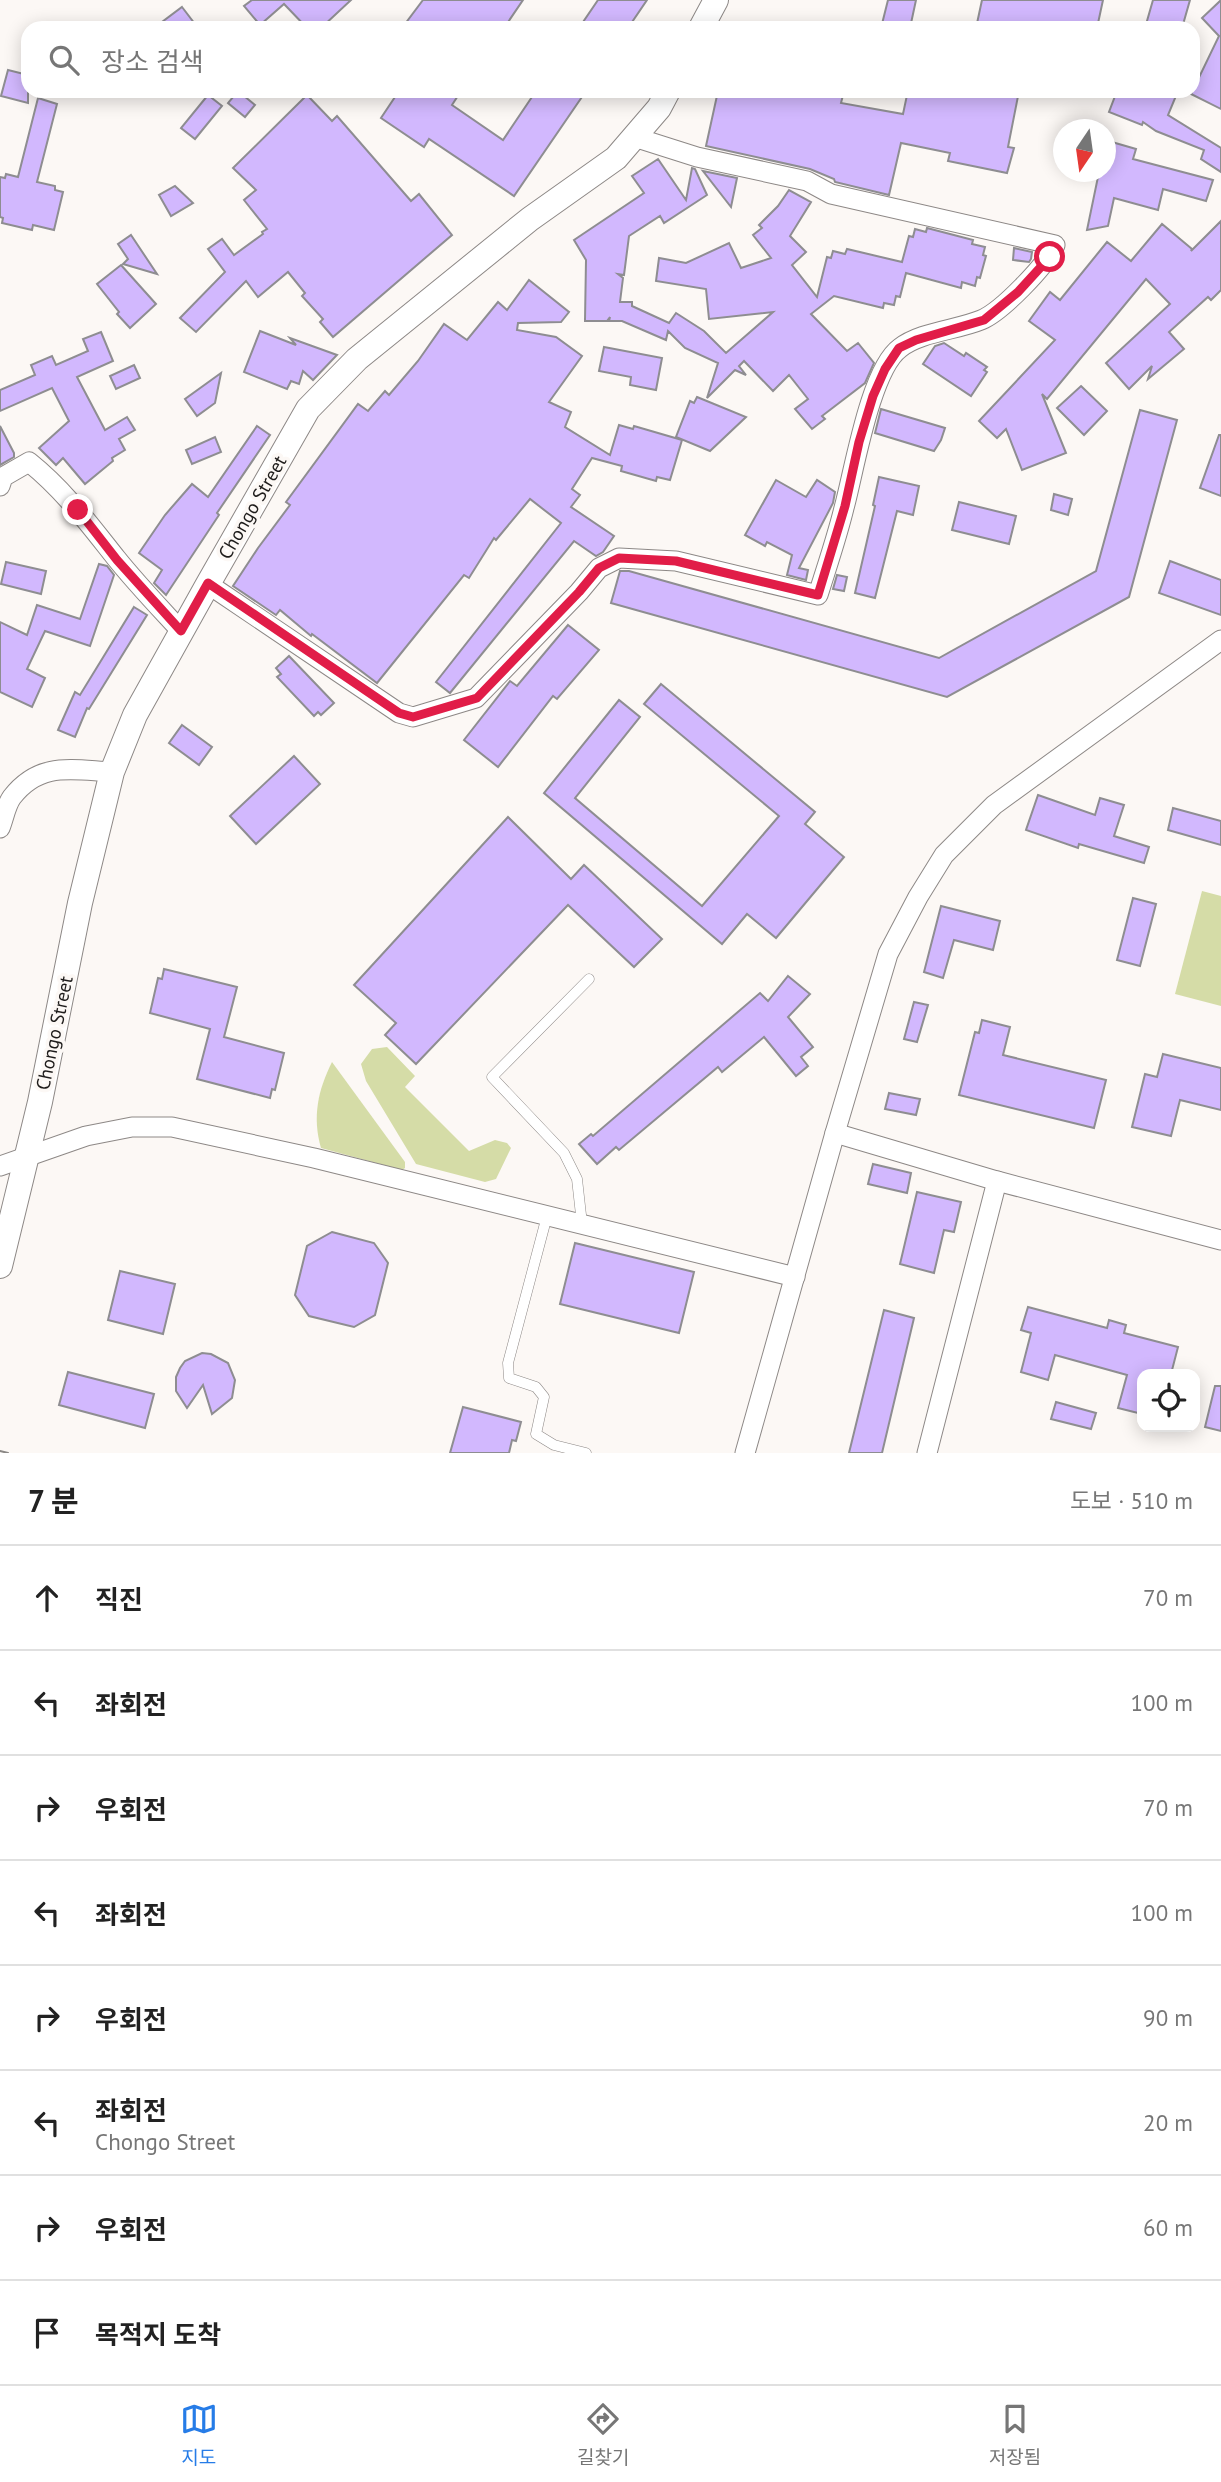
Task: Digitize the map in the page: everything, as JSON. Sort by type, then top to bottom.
[{"type":"street","points":[[705,21],[716,0]]},
{"type":"street","name":"Chongo Street","points":[[0,1266],[40,1102],[80,903],[112,772],[135,715],[208,583],[308,409],[357,359],[530,219],[616,158],[659,108],[664,98]]},
{"type":"street","points":[[208,583],[399,713],[413,717],[477,698],[599,568],[619,558],[676,561],[818,595],[845,506],[859,442],[873,396],[885,369],[899,348],[916,340],[984,320],[1018,292],[1050,257],[1055,245],[831,194],[807,181],[697,157],[634,137]]},
{"type":"street","points":[[0,486],[3,477],[29,462],[47,476],[181,631]]},
{"type":"street","points":[[745,1453],[888,954],[918,897],[944,855],[994,805],[1221,641]]},
{"type":"street","points":[[0,828],[11,798],[38,772],[68,769],[112,772]]},
{"type":"street","points":[[0,1166],[86,1136],[132,1128],[172,1127],[314,1158],[795,1277]]},
{"type":"street","points":[[835,1133],[997,1181],[1221,1240]]},
{"type":"street","points":[[927,1453],[997,1181]]},
{"type":"lane","points":[[582,1224],[577,1179],[564,1153],[492,1077],[589,979]]},
{"type":"lane","points":[[547,1216],[508,1363],[509,1378],[536,1387],[544,1397],[536,1434],[554,1445],[586,1453]]},
{"type":"green space","points":[[1202,891],[1221,896],[1221,1006],[1175,994]]},
{"type":"green space","points":[[387,1047],[415,1076],[405,1087],[469,1151],[495,1140],[507,1143],[511,1148],[496,1179],[485,1182],[416,1164],[366,1081],[361,1064],[372,1049]]},
{"type":"green space","points":[[332,1062],[405,1162],[405,1168],[402,1170],[321,1148],[317,1125],[318,1104]]},
{"type":"building","points":[[252,0],[351,0],[328,21],[300,21],[284,4],[265,21],[257,21],[244,6]]},
{"type":"building","points":[[423,0],[523,0],[509,21],[407,21]]},
{"type":"building","points":[[598,0],[647,0],[633,21],[584,21]]},
{"type":"building","points":[[888,0],[916,0],[912,21],[883,21]]},
{"type":"building","points":[[982,0],[1103,0],[1098,21],[978,21]]},
{"type":"building","points":[[1153,0],[1190,0],[1184,21],[1147,21]]},
{"type":"building","points":[[1221,0],[1221,109],[1199,98],[1200,75],[1219,36],[1202,18]]},
{"type":"building","points":[[182,7],[193,21],[163,21]]},
{"type":"building","points":[[8,70],[21,73],[21,98],[28,98],[28,103],[1,96]]},
{"type":"building","points":[[38,98],[57,104],[37,182],[55,186],[55,190],[63,192],[54,230],[33,225],[32,230],[2,223],[3,218],[0,217],[0,177],[5,178],[6,174],[18,177]]},
{"type":"building","points":[[206,98],[212,98],[222,106],[195,139],[181,128]]},
{"type":"building","points":[[232,98],[246,98],[255,105],[245,117],[228,103]]},
{"type":"building","points":[[304,98],[310,98],[332,121],[337,116],[411,201],[419,194],[452,235],[333,337],[320,322],[323,319],[302,296],[305,293],[288,272],[258,297],[246,281],[196,332],[180,318],[225,272],[208,249],[222,239],[234,255],[267,229],[244,200],[256,190],[233,168]]},
{"type":"building","points":[[394,98],[456,98],[452,105],[503,140],[531,98],[581,98],[514,196],[429,139],[424,147],[381,118]]},
{"type":"building","points":[[716,98],[842,98],[841,103],[903,114],[906,98],[1018,98],[1008,147],[1014,148],[1007,173],[948,161],[950,153],[901,143],[889,195],[835,182],[834,179],[810,169],[706,146]]},
{"type":"building","points":[[1114,98],[1175,98],[1168,115],[1221,148],[1221,172],[1201,159],[1204,150],[1156,131],[1143,122],[1142,125],[1109,112]]},
{"type":"building","points":[[1116,143],[1136,149],[1133,159],[1213,180],[1206,201],[1163,189],[1158,210],[1114,198],[1108,226],[1087,230],[1097,182],[1116,182]]},
{"type":"building","points":[[658,159],[686,200],[692,168],[695,169],[707,195],[664,223],[660,216],[629,236],[624,275],[618,274],[623,278],[620,302],[632,302],[632,306],[669,323],[676,313],[704,331],[726,353],[773,312],[709,319],[706,289],[656,281],[659,258],[686,263],[729,243],[741,268],[771,258],[753,235],[762,228],[759,225],[789,190],[811,202],[790,236],[806,252],[792,265],[817,297],[827,257],[831,258],[833,251],[845,254],[847,249],[902,262],[909,236],[913,237],[915,229],[926,232],[927,228],[973,240],[972,244],[985,247],[983,255],[986,256],[980,278],[977,277],[975,286],[962,282],[961,288],[906,273],[900,297],[896,296],[894,305],[884,303],[883,308],[834,296],[811,314],[847,351],[858,343],[874,363],[865,383],[822,416],[825,419],[812,429],[795,409],[808,399],[789,375],[773,391],[744,361],[739,366],[746,375],[735,370],[707,398],[718,363],[685,348],[668,331],[666,340],[622,321],[609,321],[610,317],[607,321],[585,321],[586,260],[574,240],[644,193],[632,176]]},
{"type":"building","points":[[703,171],[737,178],[731,207]]},
{"type":"building","points":[[175,186],[193,203],[171,216],[159,195]]},
{"type":"building","points":[[1221,221],[1221,290],[1211,300],[1208,297],[1169,332],[1184,349],[1148,379],[1152,366],[1129,389],[1106,363],[1170,304],[1146,279],[1047,399],[1042,394],[1066,453],[1022,470],[1006,429],[997,438],[979,421],[1055,340],[1029,321],[1050,292],[1060,300],[1107,242],[1131,261],[1162,224],[1192,249],[1191,251]]},
{"type":"building","points":[[131,235],[157,274],[123,264],[128,259],[118,244]]},
{"type":"building","points":[[1014,248],[1032,252],[1029,262],[1013,260]]},
{"type":"building","points":[[121,265],[156,304],[130,328],[97,284]]},
{"type":"building","points":[[529,280],[569,312],[561,322],[518,323],[517,330],[556,337],[582,356],[549,402],[571,412],[565,427],[610,455],[619,425],[633,429],[634,426],[682,440],[670,480],[657,477],[656,481],[621,471],[622,466],[592,458],[572,489],[580,495],[571,507],[614,536],[603,552],[596,556],[574,541],[450,693],[436,682],[561,523],[530,499],[496,540],[494,538],[469,578],[464,575],[377,683],[312,634],[311,636],[280,610],[276,615],[233,586],[290,505],[286,502],[358,404],[368,411],[385,391],[389,395],[418,361],[444,324],[467,340],[498,302],[507,310]]},
{"type":"building","points":[[260,331],[296,345],[290,338],[337,355],[313,380],[303,371],[299,384],[291,381],[287,389],[244,372]]},
{"type":"building","points":[[101,332],[113,361],[77,377],[105,430],[127,417],[135,430],[119,439],[125,450],[112,458],[113,461],[85,484],[63,458],[56,465],[39,448],[69,421],[52,388],[0,411],[0,390],[35,375],[31,365],[52,356],[56,365],[88,351],[83,339]]},
{"type":"building","points":[[944,343],[987,367],[984,370],[987,372],[971,396],[923,364],[935,346]]},
{"type":"building","points":[[604,347],[662,358],[656,390],[630,385],[631,377],[599,371]]},
{"type":"building","points":[[134,365],[140,378],[116,389],[110,376]]},
{"type":"building","points":[[221,373],[215,403],[197,416],[185,399]]},
{"type":"building","points":[[1081,386],[1107,411],[1084,435],[1057,408]]},
{"type":"building","points":[[697,397],[746,417],[710,451],[676,437],[690,401],[694,403]]},
{"type":"building","points":[[881,409],[945,428],[934,451],[875,433]]},
{"type":"building","points":[[1140,410],[1177,420],[1129,597],[947,697],[611,603],[620,571],[629,571],[939,658],[1096,571]]},
{"type":"building","points":[[0,426],[14,457],[0,465]]},
{"type":"building","points":[[257,426],[270,435],[166,595],[154,583],[162,570],[139,553],[165,515],[192,484],[208,497]]},
{"type":"building","points":[[1221,435],[1221,496],[1200,488]]},
{"type":"building","points":[[215,437],[221,452],[192,464],[186,450]]},
{"type":"building","points":[[879,477],[919,486],[913,515],[897,511],[875,598],[855,593]]},
{"type":"building","points":[[776,480],[806,497],[817,480],[835,492],[833,503],[799,568],[808,570],[806,580],[787,575],[792,555],[767,542],[765,546],[745,535]]},
{"type":"building","points":[[1054,494],[1072,499],[1068,515],[1051,510]]},
{"type":"building","points":[[959,502],[1016,516],[1009,544],[952,530]]},
{"type":"building","points":[[1170,561],[1221,580],[1221,615],[1159,593]]},
{"type":"building","points":[[6,562],[46,571],[41,594],[1,584]]},
{"type":"building","points":[[99,564],[107,566],[114,575],[90,646],[45,631],[27,669],[45,678],[32,707],[0,692],[0,622],[27,635],[37,605],[80,619]]},
{"type":"building","points":[[837,575],[847,577],[844,591],[833,589]]},
{"type":"building","points":[[134,607],[147,615],[89,709],[87,708],[75,737],[58,730],[75,692],[80,695]]},
{"type":"building","points":[[568,625],[599,650],[557,699],[553,696],[498,767],[464,740],[510,681],[517,686]]},
{"type":"building","points":[[289,656],[334,703],[321,715],[318,712],[314,716],[277,677],[281,674],[276,668]]},
{"type":"building","points":[[661,684],[815,812],[805,824],[844,857],[776,938],[747,914],[722,944],[544,793],[619,700],[640,717],[575,798],[702,906],[779,816],[644,704]]},
{"type":"building","points":[[182,725],[212,747],[199,765],[169,743]]},
{"type":"building","points":[[294,756],[320,784],[256,844],[230,816]]},
{"type":"building","points":[[1038,795],[1095,815],[1100,798],[1124,805],[1114,836],[1149,847],[1144,863],[1079,844],[1078,848],[1026,830]]},
{"type":"building","points":[[1173,808],[1221,821],[1221,845],[1168,830]]},
{"type":"building","points":[[508,817],[571,879],[584,865],[662,939],[634,967],[568,905],[416,1064],[385,1035],[396,1023],[354,985]]},
{"type":"building","points":[[1133,898],[1156,904],[1140,966],[1117,960]]},
{"type":"building","points":[[941,906],[1000,921],[993,950],[954,940],[943,978],[924,972]]},
{"type":"building","points":[[164,969],[237,987],[224,1037],[284,1053],[275,1090],[272,1089],[270,1098],[197,1079],[210,1029],[150,1013],[158,978],[162,979]]},
{"type":"building","points":[[788,976],[810,994],[788,1017],[813,1047],[801,1057],[808,1066],[796,1076],[764,1037],[722,1072],[718,1067],[619,1150],[616,1147],[597,1164],[579,1144],[591,1134],[593,1136],[760,993],[768,1001]]},
{"type":"building","points":[[914,1002],[928,1005],[917,1042],[904,1039]]},
{"type":"building","points":[[982,1020],[1010,1027],[1003,1055],[1106,1080],[1094,1128],[959,1095],[975,1032],[979,1033]]},
{"type":"building","points":[[1163,1054],[1221,1068],[1221,1110],[1180,1100],[1171,1136],[1132,1127],[1145,1074],[1157,1077]]},
{"type":"building","points":[[889,1093],[920,1099],[916,1115],[885,1109]]},
{"type":"building","points":[[873,1164],[911,1173],[907,1193],[868,1184]]},
{"type":"building","points":[[917,1192],[961,1202],[954,1232],[944,1230],[934,1273],[900,1264]]},
{"type":"building","points":[[332,1232],[374,1243],[388,1263],[375,1315],[354,1327],[309,1316],[295,1295],[307,1246]]},
{"type":"building","points":[[575,1243],[694,1272],[679,1333],[560,1304]]},
{"type":"building","points":[[120,1271],[175,1284],[163,1334],[108,1320]]},
{"type":"building","points":[[1028,1307],[1107,1328],[1109,1320],[1126,1325],[1124,1333],[1178,1347],[1172,1369],[1137,1369],[1137,1413],[1118,1408],[1127,1375],[1055,1355],[1048,1380],[1021,1372],[1031,1333],[1021,1330]]},
{"type":"building","points":[[884,1310],[914,1318],[882,1453],[849,1453]]},
{"type":"building","points":[[202,1353],[211,1354],[228,1363],[235,1380],[232,1398],[212,1414],[203,1385],[187,1408],[176,1391],[176,1377],[180,1368],[185,1361]]},
{"type":"building","points":[[68,1372],[154,1394],[145,1428],[59,1405]]},
{"type":"building","points":[[1215,1386],[1221,1386],[1221,1431],[1205,1427]]},
{"type":"building","points":[[1056,1402],[1096,1413],[1091,1429],[1051,1419]]},
{"type":"building","points":[[463,1407],[521,1422],[516,1441],[512,1440],[509,1453],[450,1453]]},
{"type":"tram line","points":[[0,1451],[8,1453]]},
{"type":"route","points":[[78,510],[117,560],[181,631],[208,583],[399,713],[413,717],[444,709],[477,698],[599,568],[619,558],[676,561],[818,595],[845,506],[859,442],[873,396],[885,369],[899,348],[916,340],[984,320],[1018,292],[1050,257]]}]
